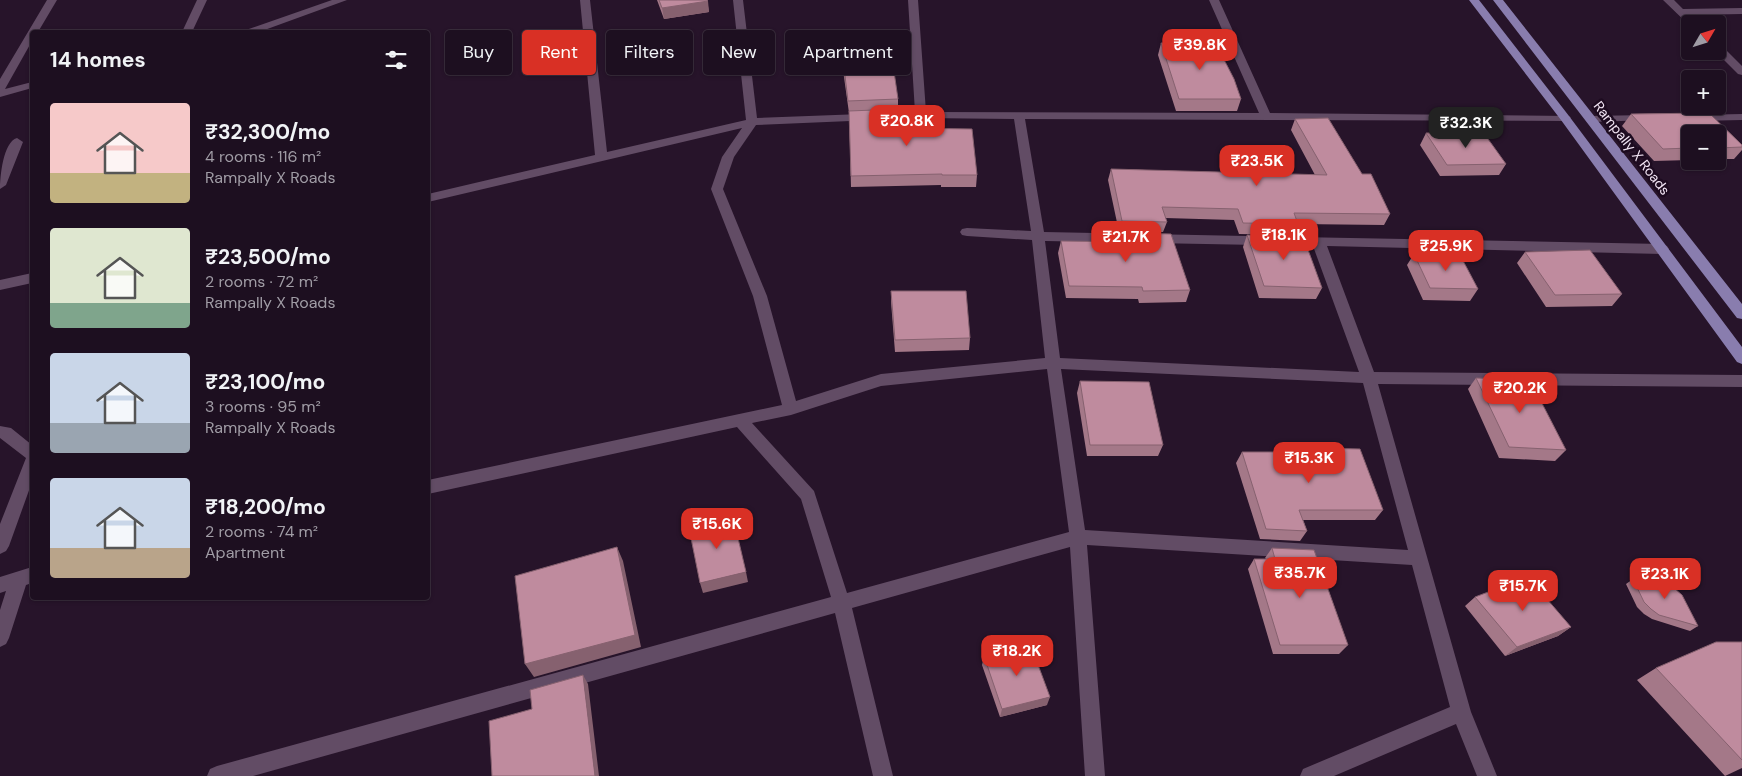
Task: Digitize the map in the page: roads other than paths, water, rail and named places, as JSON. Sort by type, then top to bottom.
[{"type":"main road","points":[[1474,0],[1565,118],[1742,358]]},
{"type":"main road","name":"Rampally X Roads","points":[[1498,0],[1742,314]]},
{"type":"street","points":[[35,30],[52,0]]},
{"type":"street","points":[[188,30],[202,0]]},
{"type":"street","points":[[585,0],[602,157]]},
{"type":"street","points":[[738,0],[752,122],[728,157],[717,189],[760,296],[790,409]]},
{"type":"street","points":[[913,0],[921,115]]},
{"type":"street","points":[[1214,0],[1266,117]]},
{"type":"street","points":[[1668,0],[1685,15]]},
{"type":"street","points":[[256,30],[337,1]]},
{"type":"street","points":[[1682,12],[1742,11]]},
{"type":"street","points":[[0,88],[30,38]]},
{"type":"street","points":[[1726,56],[1742,72]]},
{"type":"street","points":[[0,94],[30,86]]},
{"type":"street","points":[[430,198],[752,122],[921,115],[1565,118]]},
{"type":"street","points":[[1019,116],[1038,236],[1053,363],[1078,538],[1095,776]]},
{"type":"street","points":[[1685,118],[1742,117]]},
{"type":"street","points":[[1590,119],[1657,118]]},
{"type":"street","points":[[0,185],[16,142]]},
{"type":"street","points":[[967,232],[1038,236],[1662,249]]},
{"type":"street","points":[[1318,241],[1369,378],[1461,712],[1487,776]]},
{"type":"street","points":[[0,285],[30,278]]},
{"type":"street","points":[[430,487],[790,409],[882,380],[1053,363],[1369,378],[1742,381]]},
{"type":"street","points":[[740,420],[808,496],[842,604],[883,776]]},
{"type":"street","points":[[0,432],[6,432],[30,452]]},
{"type":"street","points":[[0,546],[30,467]]},
{"type":"street","points":[[218,776],[1078,538],[1420,558]]},
{"type":"street","points":[[0,585],[26,576]]},
{"type":"street","points":[[0,638],[26,576]]},
{"type":"street","points":[[1310,776],[1461,712]]}]
